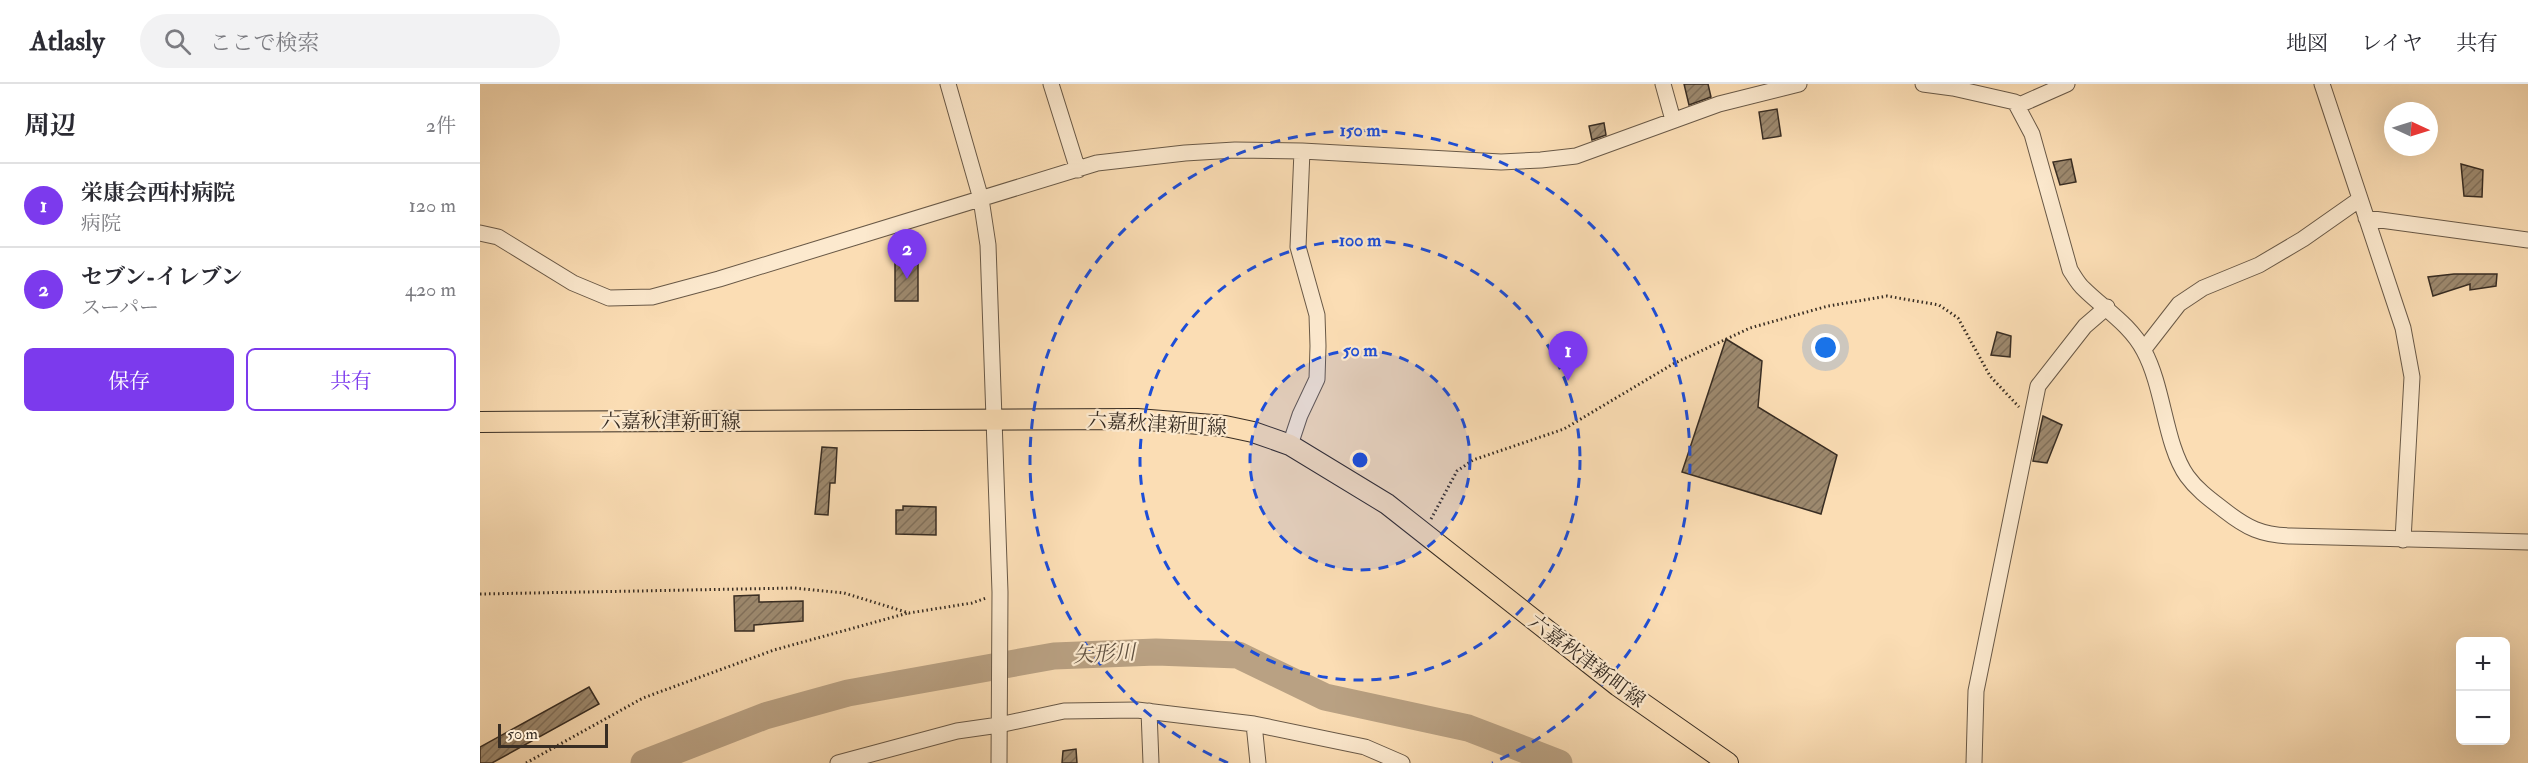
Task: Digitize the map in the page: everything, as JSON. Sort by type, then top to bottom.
[{"type":"main road","name":"六嘉秋津新町線","points":[[480,422],[1137,419],[1225,426],[1253,432],[1290,445],[1387,504],[1618,686],[1728,763]]},
{"type":"street","points":[[948,84],[981,199],[988,245],[999,592],[999,763]]},
{"type":"street","points":[[1050,84],[1078,170]]},
{"type":"street","points":[[1663,84],[1673,120]]},
{"type":"street","points":[[480,234],[498,237],[573,283],[609,298],[652,297],[719,279],[1096,164],[1185,153],[1302,151],[1500,162],[1541,160],[1576,156],[1719,104],[1799,84]]},
{"type":"street","points":[[1923,84],[1953,88],[2015,102],[2018,106],[2032,134],[2070,270],[2082,288],[2107,307],[2144,349],[2159,387],[2176,456],[2186,475],[2198,490],[2245,526],[2270,535],[2528,542]]},
{"type":"street","points":[[2018,106],[2067,84]]},
{"type":"street","points":[[2322,84],[2403,328],[2412,377],[2403,540]]},
{"type":"street","points":[[1290,445],[1300,415],[1317,379],[1317,315],[1298,247],[1302,151]]},
{"type":"street","points":[[2144,349],[2179,304],[2195,293],[2259,265],[2360,200]]},
{"type":"street","points":[[2366,218],[2528,240]]},
{"type":"street","points":[[1974,763],[1976,691],[2037,386],[2085,326],[2107,307]]},
{"type":"street","points":[[838,763],[957,731],[999,725],[1064,711],[1149,711],[1254,724],[1365,747],[1402,763]]},
{"type":"street","points":[[1149,711],[1151,763]]},
{"type":"street","points":[[1254,724],[1258,763]]},
{"type":"path","points":[[1423,533],[1457,471],[1473,460],[1579,422],[1673,364],[1750,328],[1828,306],[1887,296],[1939,305],[1958,318],[1989,376],[2030,418]]},
{"type":"path","points":[[480,594],[794,588],[844,593],[909,613]]},
{"type":"path","points":[[526,763],[643,698],[774,650],[909,613],[972,603],[999,592]]},
{"type":"building","points":[[1684,84],[1708,84],[1711,97],[1689,105]]},
{"type":"building","points":[[1777,109],[1781,136],[1763,139],[1759,112]]},
{"type":"building","points":[[1604,123],[1606,135],[1592,140],[1589,126]]},
{"type":"building","points":[[2071,159],[2076,182],[2060,185],[2053,162]]},
{"type":"building","points":[[2461,164],[2483,170],[2482,197],[2464,196]]},
{"type":"building","points":[[895,256],[918,256],[918,301],[895,301]]},
{"type":"building","points":[[2454,274],[2497,274],[2496,286],[2470,290],[2470,284],[2433,296],[2428,277]]},
{"type":"building","points":[[1997,332],[2011,336],[2010,357],[1991,355]]},
{"type":"building","points":[[1726,339],[1762,361],[1758,407],[1837,455],[1821,514],[1682,472]]},
{"type":"building","points":[[2043,416],[2062,425],[2047,463],[2033,461]]},
{"type":"building","points":[[822,447],[837,448],[835,483],[830,483],[828,515],[815,514]]},
{"type":"building","points":[[903,506],[936,507],[936,535],[896,534],[896,510],[903,510]]},
{"type":"building","points":[[759,595],[759,602],[803,601],[803,621],[754,625],[754,631],[735,631],[734,596]]},
{"type":"building","points":[[589,687],[599,704],[492,763],[480,763],[480,747]]},
{"type":"building","points":[[1076,749],[1077,763],[1062,763],[1063,751]]},
{"type":"waterway","name":"矢形川","points":[[644,763],[765,716],[848,693],[1054,656],[1156,652],[1238,655],[1325,697],[1468,728],[1559,763]]},
{"type":"place","name":"セブン-イレブン","points":[[907,279]]},
{"type":"place","name":"栄康会西村病院","points":[[1568,381]]}]
